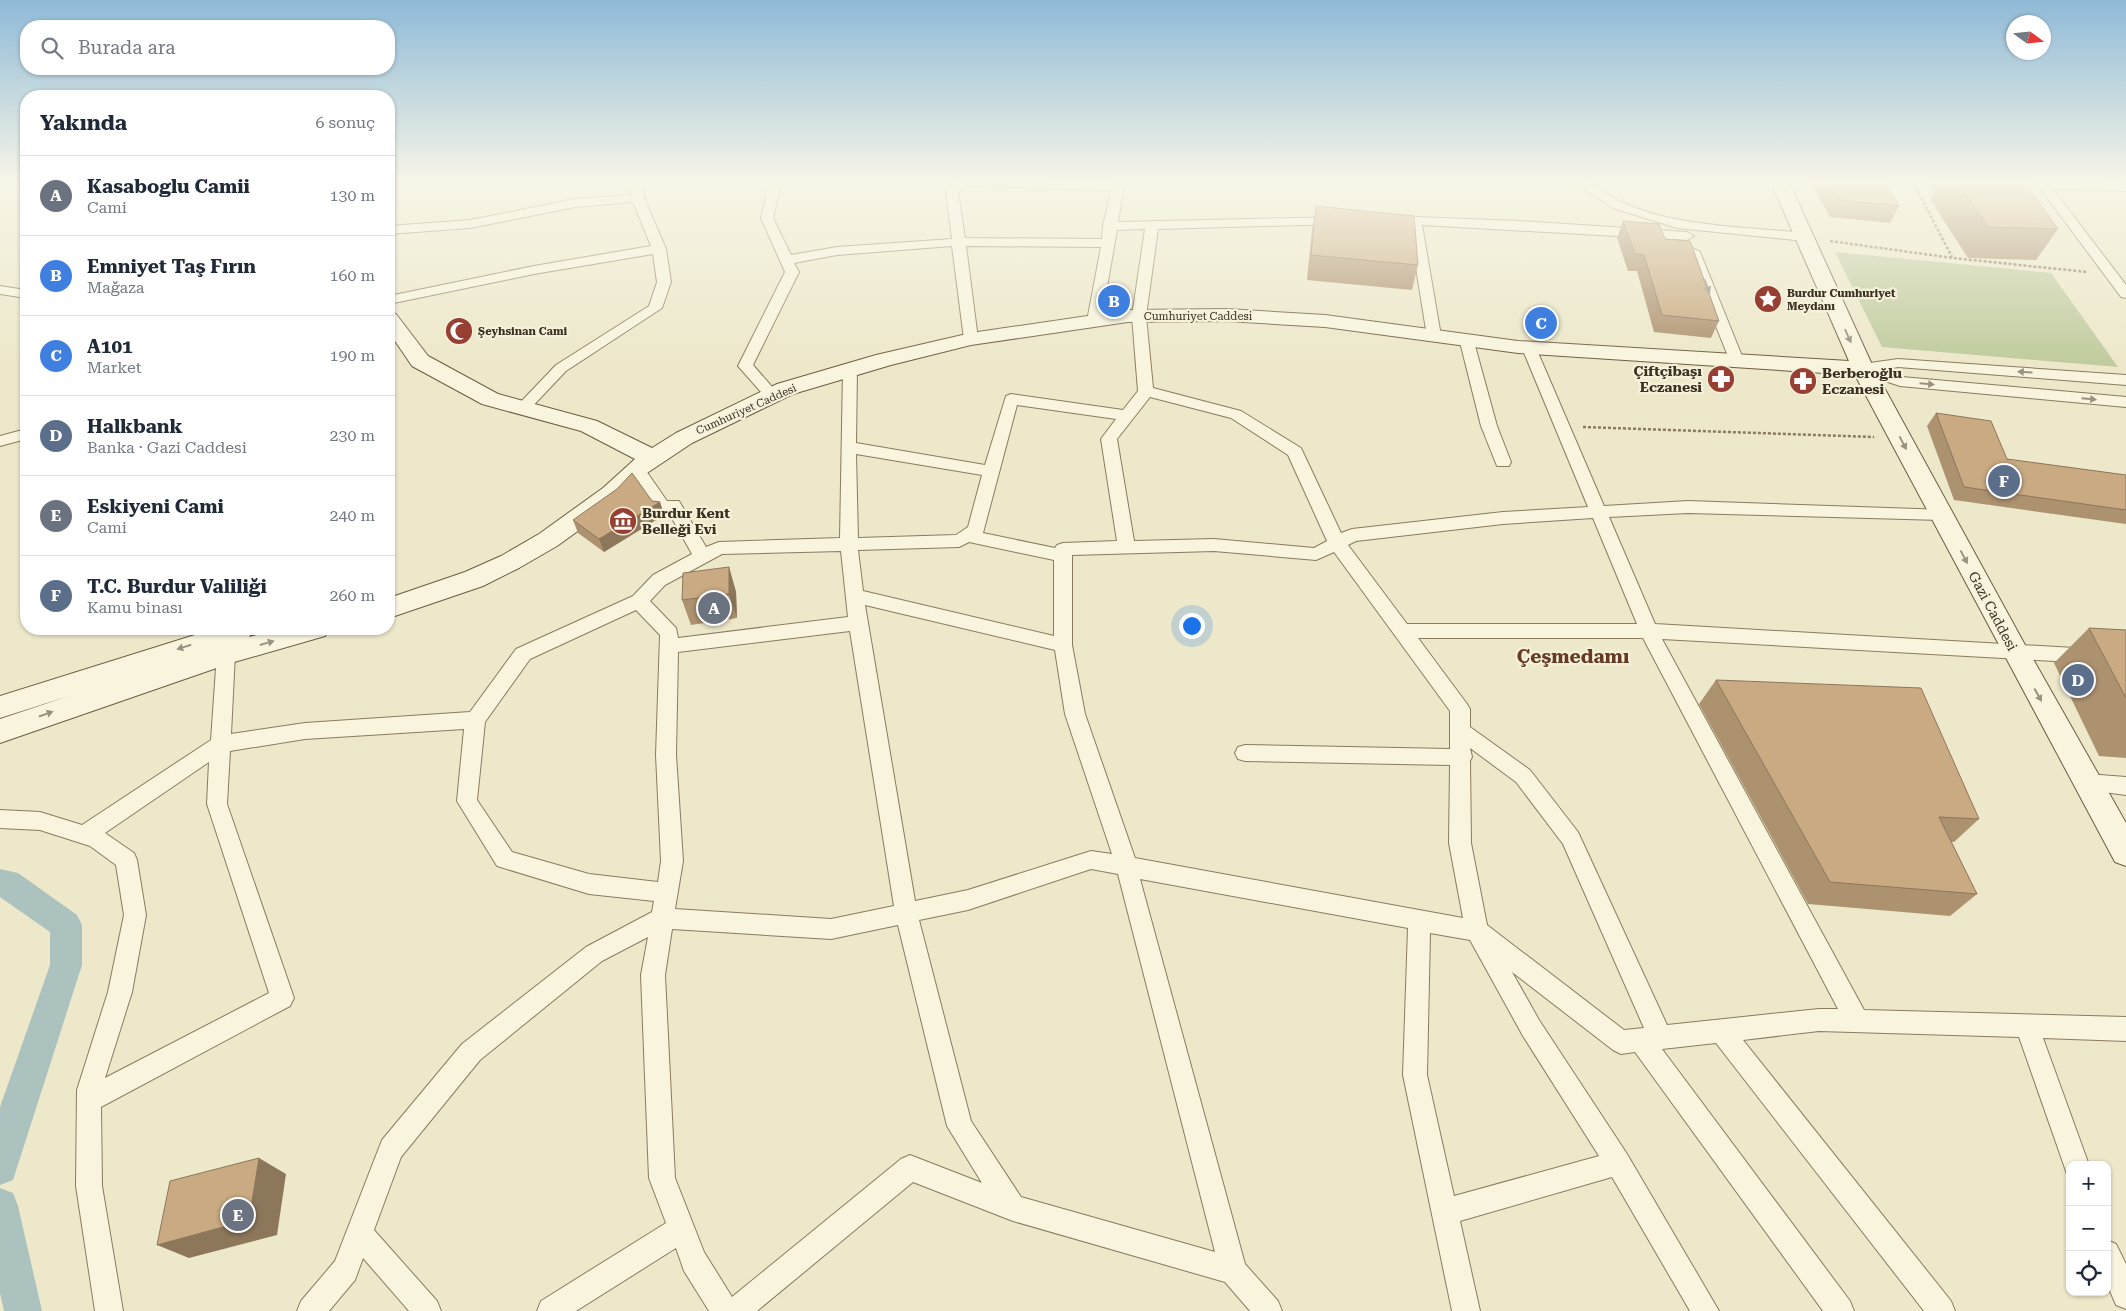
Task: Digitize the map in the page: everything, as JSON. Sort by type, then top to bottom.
[{"type":"main road","name":"Gazi Caddesi","points":[[1807,241],[1863,369],[2015,652],[2126,852]]},
{"type":"main road","name":"Cumhuriyet Caddesi","points":[[644,464],[684,438],[785,389],[971,339],[1139,316],[1219,314],[1288,318],[1369,326],[1467,342],[1529,348],[1863,369]]},
{"type":"main road","points":[[395,328],[420,361],[490,399],[589,426],[644,464]]},
{"type":"main road","points":[[395,589],[434,578],[487,556],[536,528],[599,486],[644,464]]},
{"type":"main road","points":[[395,606],[474,579],[510,562],[548,540],[612,494],[644,464]]},
{"type":"main road","points":[[0,707],[232,636]]},
{"type":"main road","points":[[0,731],[232,636]]},
{"type":"street","points":[[523,408],[561,368],[654,308],[664,282],[659,249],[656,241]]},
{"type":"street","points":[[772,396],[745,366],[792,272],[777,241]]},
{"type":"street","points":[[1126,548],[1109,439],[1146,391],[1139,316],[1150,241]]},
{"type":"street","points":[[1418,241],[1434,336]]},
{"type":"street","points":[[1689,241],[1737,361]]},
{"type":"street","points":[[2088,241],[2118,279],[2126,294]]},
{"type":"street","points":[[786,260],[837,252],[959,242],[1107,243],[1094,321]]},
{"type":"street","points":[[959,242],[971,339]]},
{"type":"street","points":[[395,299],[534,270],[659,249]]},
{"type":"street","points":[[0,290],[20,293]]},
{"type":"street","points":[[1467,342],[1489,426],[1503,462]]},
{"type":"street","points":[[1529,348],[1649,631],[1857,1021]]},
{"type":"street","points":[[1863,369],[1898,363],[2126,380]]},
{"type":"street","points":[[1863,369],[1900,381],[2126,402]]},
{"type":"street","points":[[850,370],[848,447],[849,543],[854,596],[906,913],[960,1126],[1013,1208]]},
{"type":"street","points":[[1146,391],[1236,414],[1295,452],[1337,543],[1460,709],[1462,757],[1460,843],[1477,931],[1531,1028],[1618,1163],[1705,1311]]},
{"type":"street","points":[[667,893],[589,884],[504,858],[467,801],[475,720],[523,654],[639,601],[659,580],[719,548],[959,541],[976,530],[990,471],[1011,399],[1127,416]]},
{"type":"street","points":[[0,441],[20,436]]},
{"type":"street","points":[[848,447],[990,471]]},
{"type":"street","points":[[644,464],[664,509],[672,505],[702,556]]},
{"type":"street","points":[[1268,1311],[1233,1271],[1126,865],[1075,714],[1063,645],[1063,550],[1214,545],[1316,554],[1352,535],[1502,518],[1688,507],[1941,514]]},
{"type":"street","points":[[967,536],[1063,556]]},
{"type":"street","points":[[854,596],[1063,645]]},
{"type":"street","points":[[639,601],[668,633],[666,755],[672,861],[652,975],[662,1178],[694,1261],[725,1311]]},
{"type":"street","points":[[668,646],[857,623]]},
{"type":"street","points":[[1404,632],[1649,631],[2126,658]]},
{"type":"street","points":[[89,1100],[282,998],[217,804],[220,744],[232,636]]},
{"type":"street","points":[[85,836],[220,744],[306,731],[475,720]]},
{"type":"street","points":[[1461,731],[1523,776],[1571,838],[1651,1039],[1840,1311]]},
{"type":"street","points":[[1245,753],[1462,757]]},
{"type":"street","points":[[2087,782],[2126,786]]},
{"type":"street","points":[[0,818],[40,821],[97,839],[126,860],[134,916],[120,992],[89,1090],[88,1186],[109,1311]]},
{"type":"street","points":[[310,1311],[345,1270],[391,1149],[471,1052],[594,954],[663,918],[832,929],[968,900],[1091,860],[1477,931],[1621,1042],[1819,1020],[2126,1029]]},
{"type":"street","points":[[1419,920],[1415,1075],[1466,1311]]},
{"type":"street","points":[[2027,1026],[2075,1161]]},
{"type":"street","points":[[1721,1031],[1941,1311]]},
{"type":"street","points":[[1445,1212],[1618,1163]]},
{"type":"street","points":[[736,1311],[910,1168],[1013,1208],[1233,1271]]},
{"type":"street","points":[[551,1311],[681,1229]]},
{"type":"street","points":[[359,1233],[427,1311]]},
{"type":"street","points":[[2111,1262],[2126,1295]]},
{"type":"path","points":[[1834,241],[2118,279]]},
{"type":"path","points":[[1943,241],[1952,258]]},
{"type":"path","points":[[1562,426],[1900,438]]},
{"type":"green space","points":[[1835,252],[2051,273],[2118,367],[1882,347]]},
{"type":"building","points":[[1312,241],[1416,241],[1418,265],[1311,255]]},
{"type":"building","points":[[1630,241],[1690,241],[1719,321],[1662,315],[1644,255],[1635,254]]},
{"type":"building","points":[[1936,413],[1991,421],[2007,459],[2126,475],[2126,510],[1964,487]]},
{"type":"building","points":[[632,473],[652,501],[660,502],[599,539],[573,520],[617,489]]},
{"type":"building","points":[[729,567],[729,594],[682,600],[683,573]]},
{"type":"building","points":[[2089,628],[2126,630],[2126,698]]},
{"type":"building","points":[[1716,680],[1921,688],[1979,819],[1939,817],[1977,894],[1830,882]]},
{"type":"building","points":[[259,1158],[249,1220],[157,1245],[170,1181]]},
{"type":"waterway","points":[[0,883],[7,883],[66,925],[66,965],[14,1117],[0,1167]]},
{"type":"waterway","points":[[0,1206],[23,1311]]},
{"type":"place","name":"Burdur Cumhuriyet Meydanı","points":[[1768,299]]},
{"type":"place","name":"Emniyet Taş Fırın","points":[[1114,301]]},
{"type":"place","name":"A101","points":[[1541,323]]},
{"type":"place","name":"Şeyhsinan Cami","points":[[459,331]]},
{"type":"place","name":"Çiftçibaşı Eczanesi","points":[[1721,379]]},
{"type":"place","name":"Berberoğlu Eczanesi","points":[[1803,381]]},
{"type":"place","name":"T.C. Burdur Valiliği","points":[[2004,481]]},
{"type":"place","name":"Burdur Kent Belleği Evi","points":[[623,521]]},
{"type":"place","name":"Kasaboglu Camii","points":[[714,608]]},
{"type":"place","name":"Halkbank","points":[[2078,680]]},
{"type":"place","name":"Eskiyeni Cami","points":[[238,1215]]},
{"type":"district","name":"Çeşmedamı","points":[[1573,656]]}]
